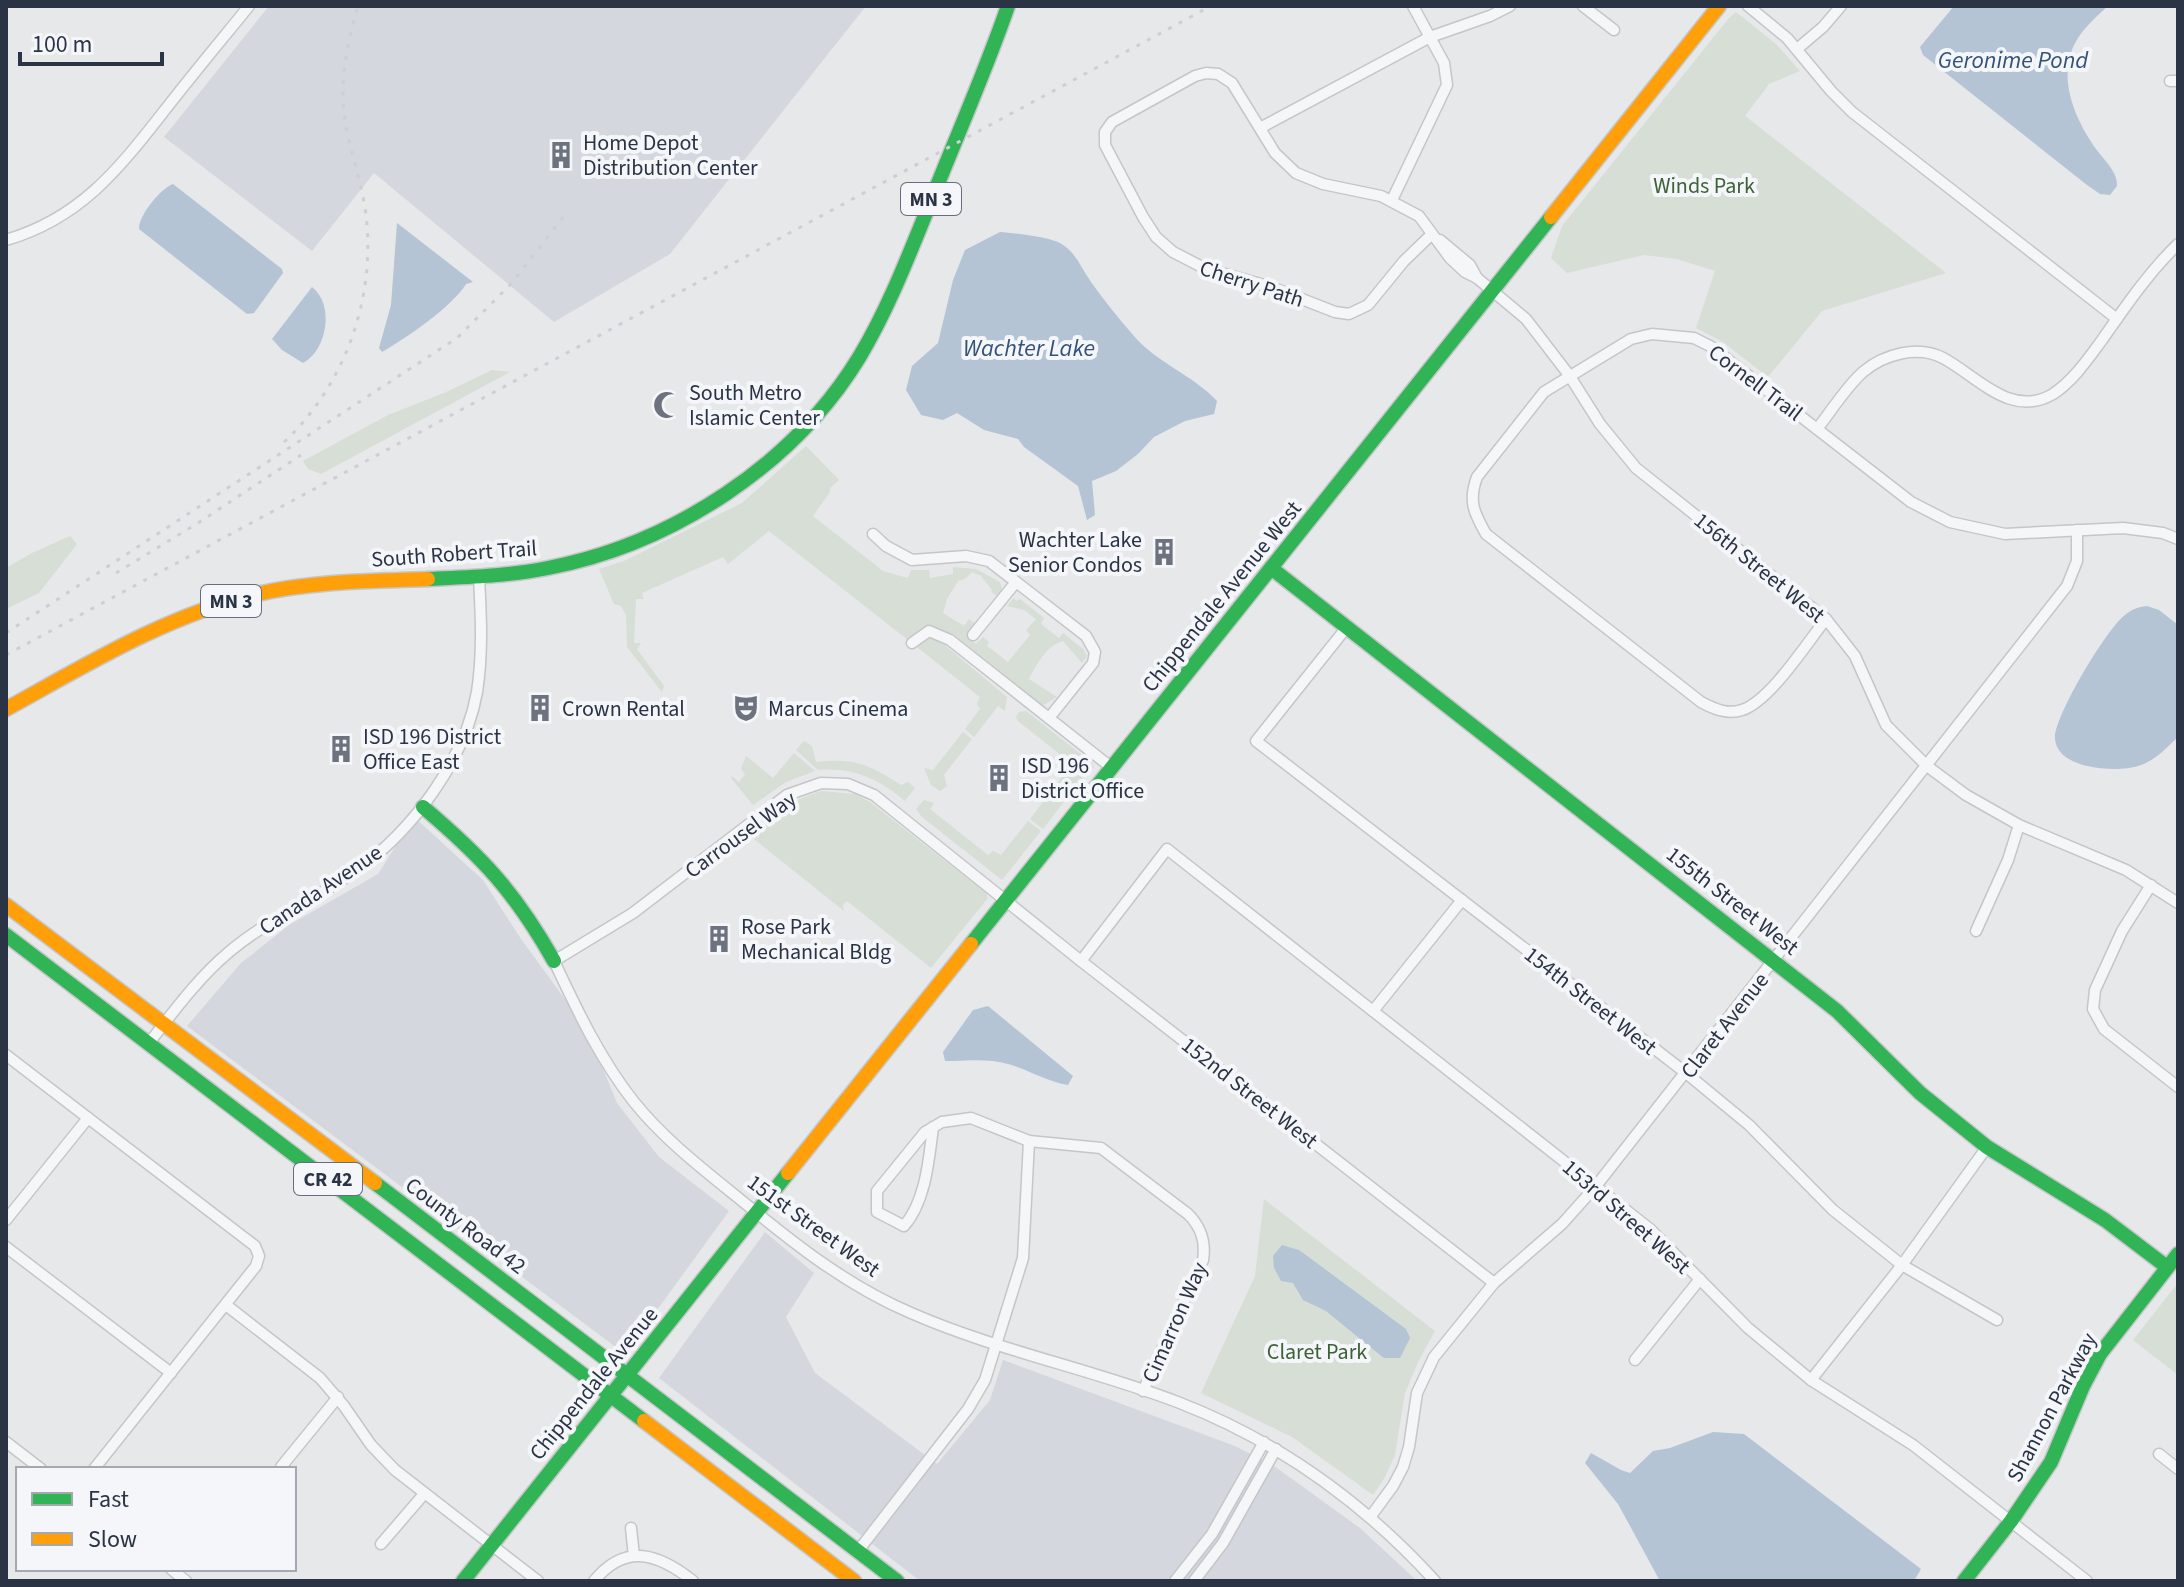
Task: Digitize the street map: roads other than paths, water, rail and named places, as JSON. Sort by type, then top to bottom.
[{"type":"main road","name":"South Robert Trail","points":[[6,709],[162,626],[246,596],[318,585],[479,577],[563,565],[640,542],[698,512],[746,480],[813,418],[851,369],[884,313],[1008,6]]},
{"type":"main road","name":"Chippendale Avenue West","points":[[757,1213],[1719,6]]},
{"type":"main road","name":"155th Street West","points":[[1271,568],[1837,1011],[1920,1093],[1987,1147],[2105,1220],[2167,1267]]},
{"type":"main road","name":"151st Street West","points":[[423,807],[501,880],[530,919],[554,961]]},
{"type":"main road","name":"County Road 42","points":[[6,905],[897,1581]]},
{"type":"main road","name":"CR 42","points":[[6,935],[854,1581]]},
{"type":"main road","points":[[221,1098],[241,1109],[365,1201],[378,1205],[402,1204]]},
{"type":"main road","name":"Chippendale Avenue","points":[[463,1581],[757,1213]]},
{"type":"main road","name":"Shannon Parkway","points":[[1964,1581],[2011,1521],[2051,1462],[2100,1354],[2178,1254]]},
{"type":"street","points":[[6,240],[59,218],[100,187],[125,161],[249,6]]},
{"type":"street","points":[[1392,200],[1447,85],[1444,63],[1413,6]]},
{"type":"street","points":[[1260,128],[1430,37],[1510,6]]},
{"type":"street","points":[[1583,6],[1614,30]]},
{"type":"street","points":[[1748,6],[1787,38],[1852,112],[2117,319]]},
{"type":"street","points":[[1797,49],[1823,27],[1841,6]]},
{"type":"street","name":"Cherry Path","points":[[1223,76],[1212,73],[1195,76],[1115,120],[1105,132],[1106,149],[1143,217],[1156,237],[1173,252],[1204,268],[1349,314],[1368,305],[1404,261],[1432,234]]},
{"type":"street","name":"156th Street West","points":[[1223,76],[1236,88],[1281,160],[1305,178],[1392,200],[1419,216],[1450,258],[1526,319],[1569,375],[1600,424],[1636,468],[1826,619],[1855,656],[1886,725],[1927,766],[1966,795],[2019,825],[2126,870],[2178,903]]},
{"type":"street","points":[[1817,429],[1862,373],[1879,360],[1898,354],[1919,352],[1942,357],[1994,393],[2019,401],[2052,394],[2077,373],[2178,244]]},
{"type":"street","name":"Cornell Trail","points":[[1826,619],[1761,701],[1740,712],[1719,711],[1701,702],[1486,534],[1472,508],[1472,491],[1477,477],[1538,398],[1569,375],[1631,339],[1652,334],[1694,338],[1710,346],[1911,502],[1950,522],[2005,534],[2123,528],[2163,533],[2178,539]]},
{"type":"street","name":"Claret Avenue","points":[[1371,1516],[1403,1467],[1409,1447],[1414,1403],[1428,1365],[1494,1283],[1562,1224],[1596,1186],[2067,586],[2077,561],[2077,530]]},
{"type":"street","points":[[873,534],[886,546],[912,560],[966,556],[982,559],[1086,636],[1095,652],[1089,669],[1049,718]]},
{"type":"street","name":"Canada Avenue","points":[[149,1043],[195,984],[230,951],[267,924],[357,870],[392,840],[423,807],[455,756],[476,695],[482,644],[479,577]]},
{"type":"street","points":[[973,635],[1016,582]]},
{"type":"street","name":"154th Street West","points":[[1347,627],[1256,741],[1686,1073],[1749,1125],[1833,1210],[1902,1265],[1997,1320]]},
{"type":"street","points":[[912,643],[929,631],[950,640],[1112,768]]},
{"type":"street","name":"Carrousel Way","points":[[554,961],[633,913],[787,795],[821,783],[848,784],[874,795],[1006,900]]},
{"type":"street","points":[[1976,931],[2008,860],[2019,825]]},
{"type":"street","name":"153rd Street West","points":[[1081,961],[1167,849],[1650,1229],[1748,1328],[1811,1380],[1913,1445],[2087,1581]]},
{"type":"street","points":[[2151,885],[2122,931],[2095,990],[2093,1009],[2104,1029],[2178,1087]]},
{"type":"street","name":"152nd Street West","points":[[1006,900],[1494,1283]]},
{"type":"street","points":[[1373,1011],[1462,900]]},
{"type":"street","name":"151st Street West","points":[[554,961],[589,1036],[634,1102],[684,1154],[820,1262],[875,1296],[914,1315],[1143,1391],[1208,1415],[1264,1442],[1319,1476],[1371,1516],[1435,1581]]},
{"type":"street","points":[[6,1055],[255,1246],[259,1256],[256,1266],[226,1305],[96,1467]]},
{"type":"street","points":[[6,1220],[88,1118]]},
{"type":"street","name":"Cimarron Way","points":[[933,1127],[952,1119],[971,1118],[1029,1141],[1088,1146],[1107,1151],[1188,1214],[1201,1231],[1203,1260],[1143,1391]]},
{"type":"street","points":[[933,1127],[929,1160],[913,1215],[904,1226],[877,1212],[877,1191],[918,1140],[933,1127]]},
{"type":"street","points":[[858,1551],[974,1400],[985,1380],[1023,1258],[1029,1141]]},
{"type":"street","points":[[1811,1380],[1902,1265],[1987,1147]]},
{"type":"street","points":[[6,1247],[171,1373]]},
{"type":"street","points":[[1635,1360],[1700,1279]]},
{"type":"street","points":[[226,1305],[305,1364],[338,1397],[383,1458],[424,1494],[538,1581]]},
{"type":"street","points":[[281,1467],[338,1397]]},
{"type":"street","points":[[6,1442],[38,1467]]},
{"type":"street","points":[[1175,1581],[1212,1534],[1264,1442]]},
{"type":"street","points":[[1194,1581],[1223,1543],[1276,1449]]},
{"type":"street","points":[[2159,1454],[2178,1469]]},
{"type":"street","points":[[381,1544],[424,1494]]},
{"type":"street","points":[[631,1528],[634,1556]]},
{"type":"street","points":[[594,1581],[607,1567],[634,1556],[654,1557],[667,1562],[693,1581]]},
{"type":"water","name":"Geronime Pond","points":[[1954,6],[2108,6],[2078,38],[2071,52],[2068,81],[2081,124],[2115,176],[2117,186],[2110,195],[2100,194],[2087,185],[1923,55],[1920,47]]},
{"type":"water","points":[[173,184],[282,269],[283,273],[254,313],[247,314],[139,229],[151,203]]},
{"type":"water","points":[[397,223],[473,282],[466,284],[428,321],[382,352],[379,348],[391,305]]},
{"type":"water","name":"Wachter Lake","points":[[1000,232],[1048,239],[1066,247],[1134,336],[1217,401],[1214,414],[1185,421],[1154,437],[1116,471],[1092,481],[1095,515],[1087,520],[1078,486],[1024,447],[1018,439],[984,430],[957,413],[943,420],[921,415],[906,390],[912,366],[938,343],[953,280],[965,250]]},
{"type":"water","points":[[312,287],[324,305],[325,327],[318,348],[303,363],[282,350],[272,339]]},
{"type":"water","points":[[2147,606],[2159,610],[2178,625],[2178,737],[2155,758],[2138,766],[2115,769],[2076,762],[2058,748],[2055,738],[2063,712],[2083,674],[2117,623],[2130,611]]},
{"type":"water","points":[[988,1006],[1073,1076],[1068,1085],[1000,1062],[945,1061],[943,1052],[973,1010]]},
{"type":"water","points":[[1282,1245],[1299,1250],[1406,1329],[1410,1338],[1400,1358],[1384,1358],[1326,1311],[1303,1300],[1293,1283],[1281,1281],[1274,1268],[1273,1256]]},
{"type":"water","points":[[1713,1432],[1744,1434],[1921,1569],[1914,1581],[1660,1581],[1618,1504],[1585,1463],[1591,1453],[1630,1473],[1653,1451]]},
{"type":"railway","points":[[284,442],[324,394],[352,338],[361,308],[368,246],[366,215],[343,106],[347,48],[358,6]]},
{"type":"railway","points":[[6,655],[1211,6]]},
{"type":"railway","points":[[6,633],[457,338],[511,284],[568,211]]},
{"type":"railway","points":[[116,573],[301,455]]},
{"type":"place","name":"Home Depot Distribution Center","points":[[561,155]]},
{"type":"place","name":"South Metro Islamic Center","points":[[667,405]]},
{"type":"place","name":"Wachter Lake Senior Condos","points":[[1164,552]]},
{"type":"place","name":"Crown Rental","points":[[540,708]]},
{"type":"place","name":"Marcus Cinema","points":[[746,708]]},
{"type":"place","name":"ISD 196 District Office East","points":[[341,749]]},
{"type":"place","name":"ISD 196 District Office","points":[[999,778]]},
{"type":"place","name":"Rose Park Mechanical Bldg","points":[[719,939]]},
{"type":"park label","name":"Winds Park","points":[[1704,185]]},
{"type":"park label","name":"Claret Park","points":[[1317,1351]]}]
